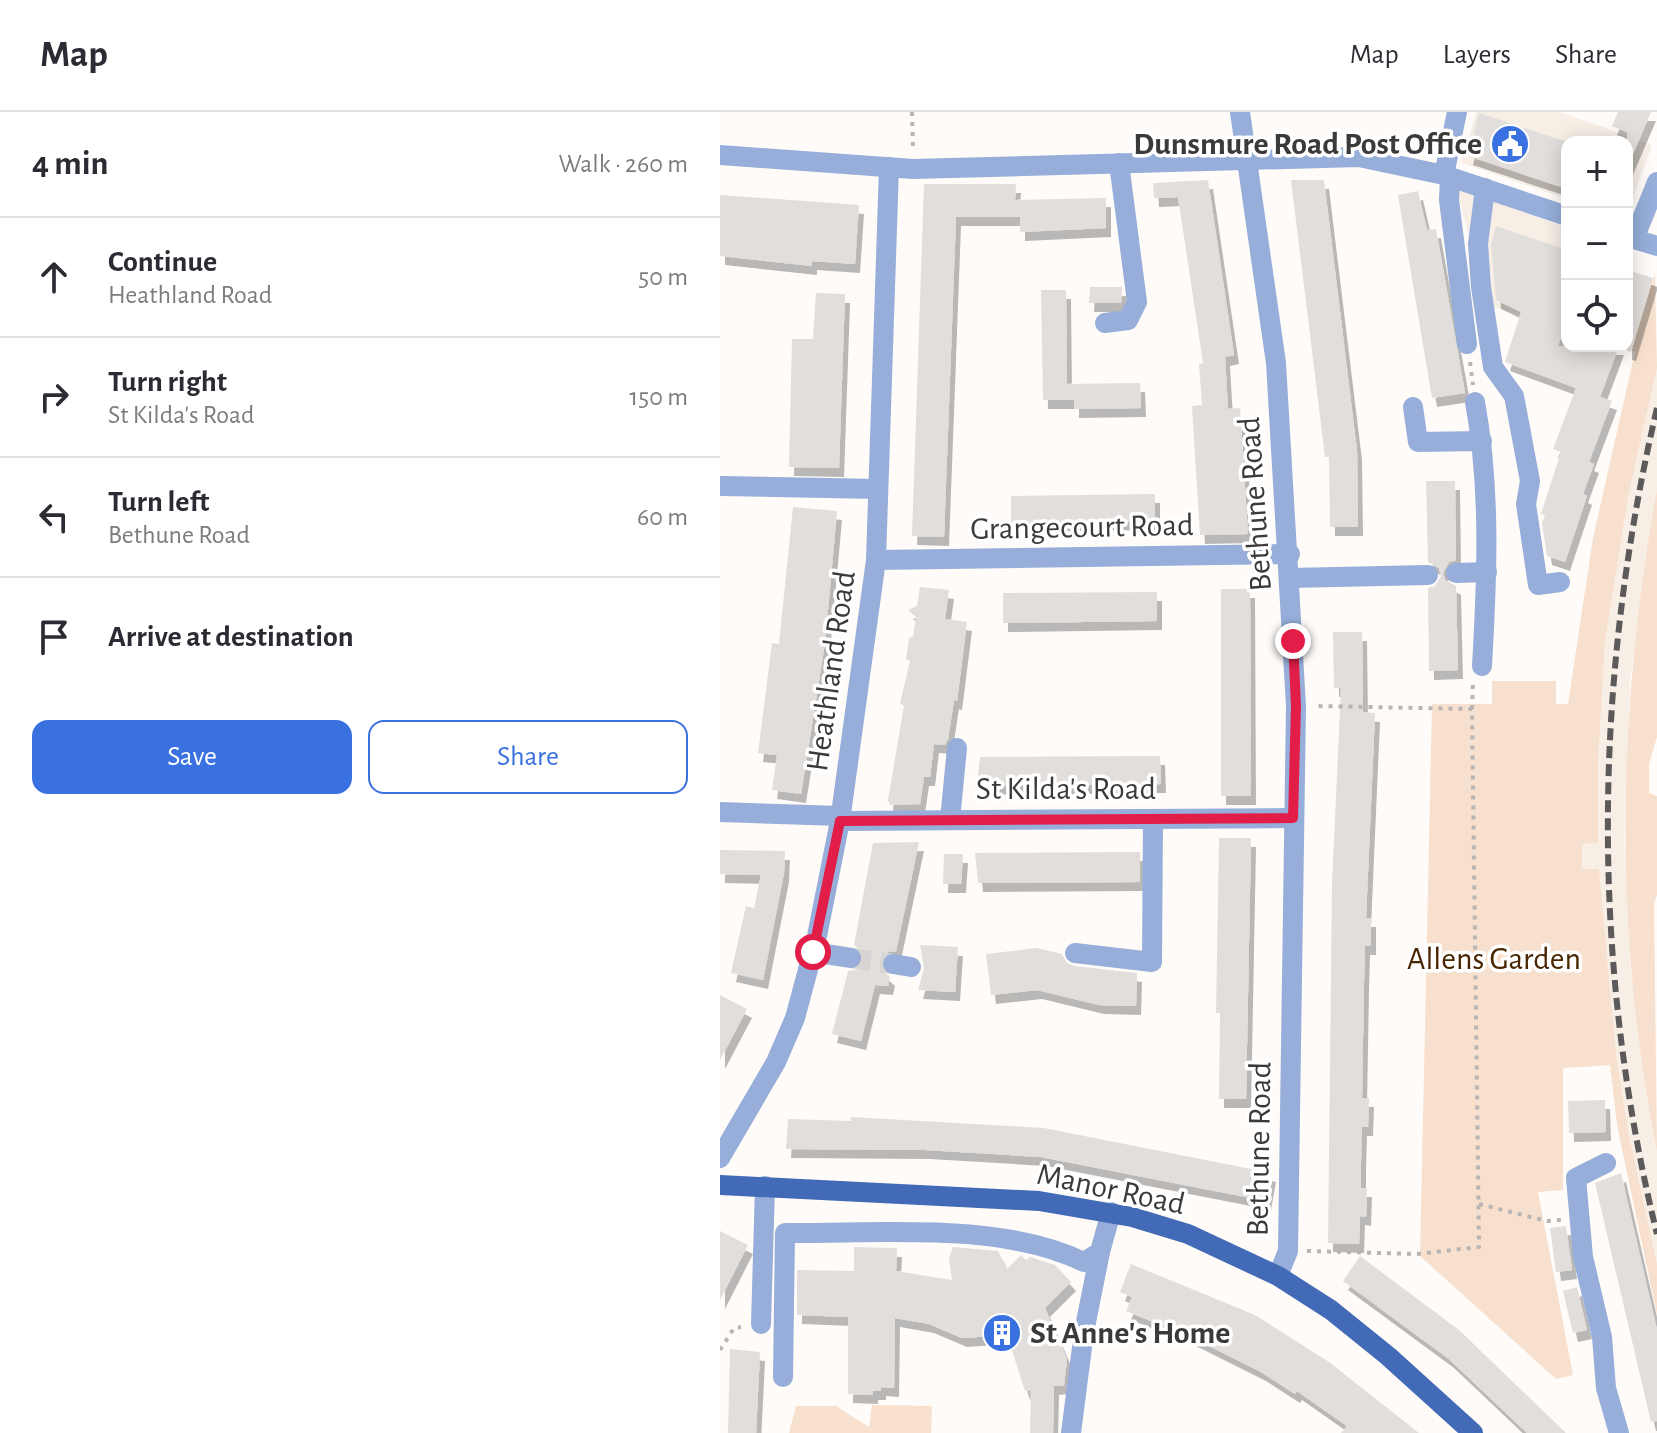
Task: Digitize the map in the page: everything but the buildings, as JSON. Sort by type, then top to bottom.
[{"type":"main road","name":"Manor Road","points":[[720,1185],[1039,1201],[1111,1212],[1188,1234],[1278,1276],[1331,1310],[1388,1356],[1472,1433]]},
{"type":"street","name":"Bethune Road","points":[[1240,112],[1276,363],[1290,554],[1296,706],[1288,1251],[1278,1276]]},
{"type":"street","points":[[1457,112],[1447,176],[1467,344]]},
{"type":"street","points":[[720,155],[913,169],[1359,157],[1447,176],[1561,214]]},
{"type":"street","points":[[1105,323],[1128,320],[1137,302],[1119,163]]},
{"type":"street","name":"Heathland Road","points":[[720,1158],[776,1062],[795,1018],[813,952],[841,818],[876,560],[889,167]]},
{"type":"street","points":[[1633,234],[1657,182]]},
{"type":"street","points":[[1485,188],[1478,244],[1493,367],[1514,396],[1530,481],[1526,504],[1538,585],[1560,582]]},
{"type":"street","points":[[1633,239],[1657,246]]},
{"type":"street","points":[[1475,402],[1482,441],[1487,572],[1482,666]]},
{"type":"street","points":[[1413,407],[1418,442],[1482,441]]},
{"type":"street","points":[[720,486],[878,489]]},
{"type":"street","name":"Grangecourt Road","points":[[876,560],[1290,554]]},
{"type":"street","points":[[1456,573],[1487,572]]},
{"type":"street","points":[[1290,578],[1428,575]]},
{"type":"street","points":[[950,820],[957,748]]},
{"type":"street","name":"St Kilda's Road","points":[[720,812],[950,820],[1293,818]]},
{"type":"street","points":[[1075,953],[1152,962],[1153,819]]},
{"type":"street","points":[[813,952],[851,958]]},
{"type":"street","points":[[1606,1163],[1576,1178],[1583,1257],[1602,1337],[1606,1388],[1619,1433]]},
{"type":"street","points":[[761,1324],[765,1186]]},
{"type":"street","points":[[1071,1433],[1084,1332],[1111,1212]]},
{"type":"street","points":[[783,1377],[785,1233],[970,1232],[1052,1247],[1084,1262],[1100,1252]]},
{"type":"path","points":[[912,112],[913,169]]},
{"type":"path","points":[[1467,344],[1475,402]]},
{"type":"path","points":[[1312,1251],[1417,1254],[1479,1247],[1472,709],[1474,679],[1482,666]]},
{"type":"path","points":[[1296,706],[1472,709]]},
{"type":"path","points":[[1479,1204],[1547,1221],[1579,1219]]},
{"type":"path","points":[[720,1350],[734,1328],[761,1324]]},
{"type":"shaded area","points":[[1476,112],[1560,112],[1627,136],[1561,136],[1561,197],[1462,163]]},
{"type":"shaded area","points":[[1633,138],[1652,145],[1633,198]]},
{"type":"shaded area","points":[[1456,188],[1561,226],[1561,328],[1488,305]]},
{"type":"shaded area","points":[[1657,368],[1657,490],[1630,681],[1624,840],[1631,973],[1657,1151],[1657,1264],[1629,1136],[1616,1053],[1599,869],[1582,869],[1582,844],[1598,843],[1598,764],[1605,643],[1628,497]]},
{"type":"green space","name":"Allens Garden","points":[[1655,273],[1657,368],[1628,497],[1605,643],[1598,764],[1598,843],[1582,844],[1582,869],[1599,869],[1616,1053],[1629,1136],[1657,1264],[1657,1315],[1617,1125],[1610,1065],[1563,1068],[1563,1190],[1538,1192],[1573,1375],[1556,1379],[1420,1256],[1432,704],[1492,704],[1492,681],[1556,681],[1556,704],[1568,704],[1593,538],[1635,352],[1633,344]]},
{"type":"green space","points":[[1657,490],[1657,737],[1649,764],[1649,793],[1657,796],[1657,895],[1654,903],[1657,1151],[1633,986],[1627,903],[1626,820],[1634,655]]},
{"type":"green space","points":[[872,1405],[932,1406],[931,1433],[789,1433],[796,1406],[836,1406],[869,1427]]},
{"type":"tunnel","points":[[851,958],[893,964]]},
{"type":"railway","points":[[1657,408],[1636,511],[1621,614],[1611,718],[1608,821],[1611,925],[1620,1029],[1635,1132],[1657,1234]]},
{"type":"place","name":"Dunsmure Road Post Office","points":[[1510,144]]},
{"type":"place","name":"St Anne's Home","points":[[1002,1333]]},
{"type":"route","points":[[813,952],[840,821],[1293,818],[1296,706],[1293,641]]}]
